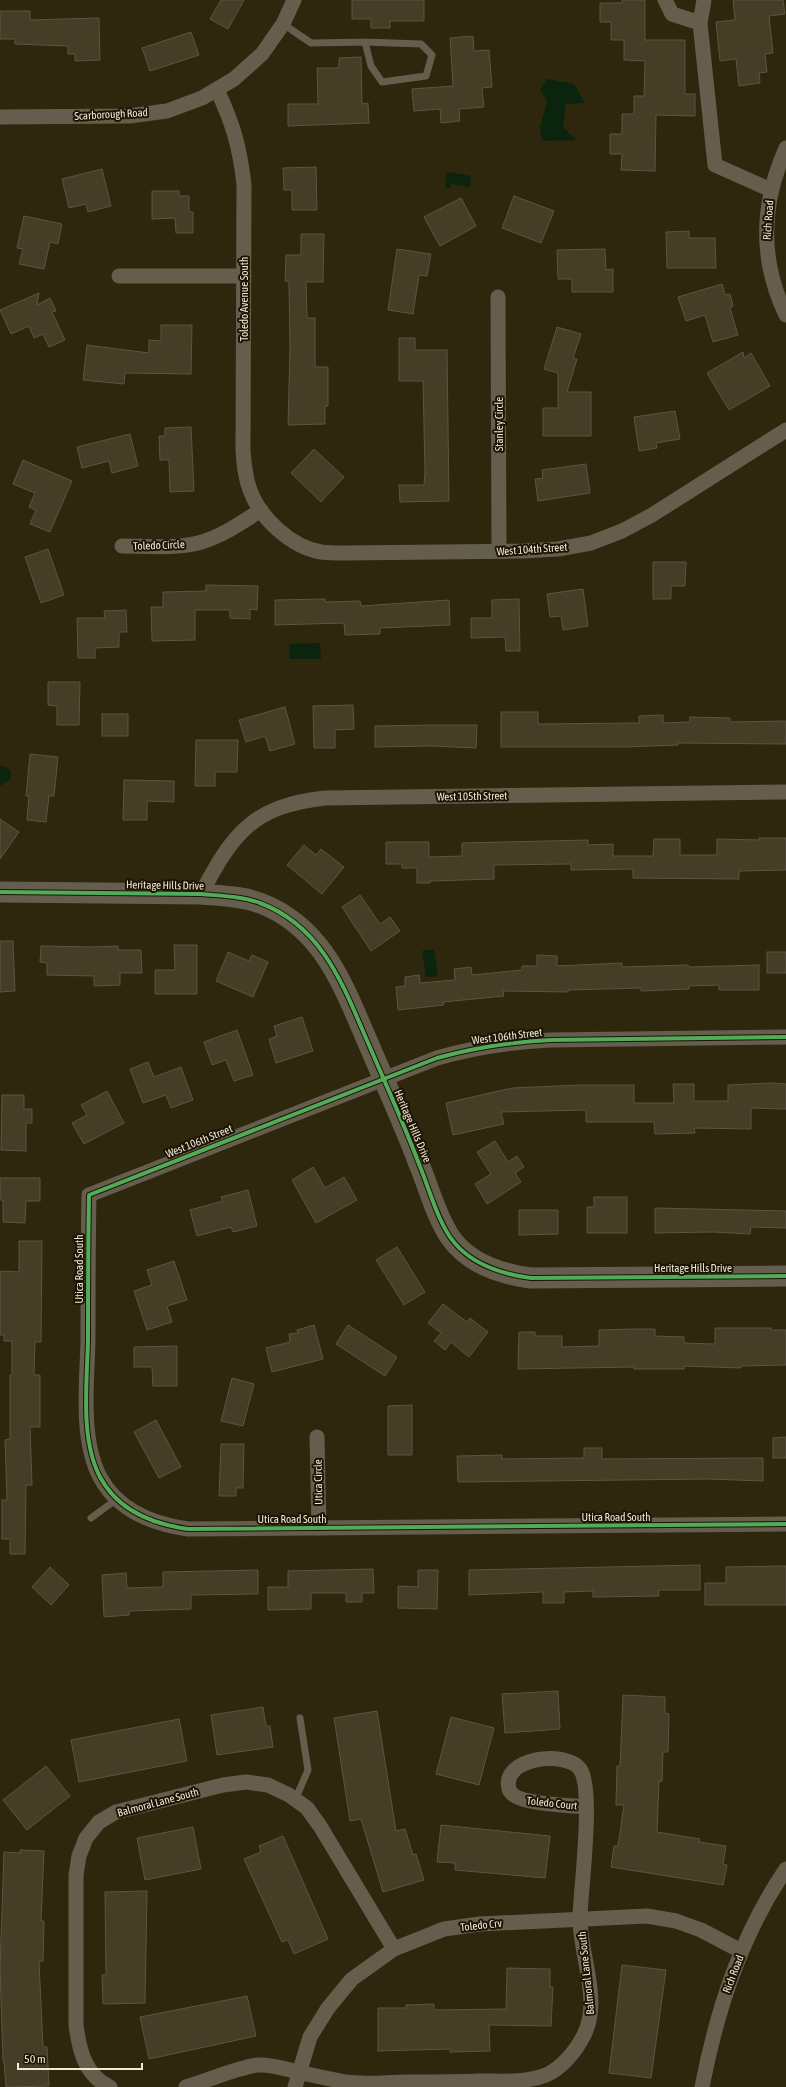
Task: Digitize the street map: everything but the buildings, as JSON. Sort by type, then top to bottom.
[{"type":"street","name":"Scarborough Road","points":[[0,117],[129,116],[167,111],[202,98],[234,79],[262,54],[283,24],[294,0]]},
{"type":"street","points":[[665,0],[672,14],[700,23]]},
{"type":"street","points":[[704,0],[700,23],[715,165],[771,190]]},
{"type":"street","name":"Toledo Avenue South","points":[[217,90],[229,116],[240,150],[244,185],[244,472],[250,491],[261,510]]},
{"type":"street","name":"Rich Road","points":[[786,148],[777,168],[771,190],[765,234],[770,268],[779,300],[786,315]]},
{"type":"street","points":[[119,276],[244,276]]},
{"type":"street","name":"Stanley Circle","points":[[498,297],[499,551]]},
{"type":"street","name":"West 104th Street","points":[[261,510],[277,529],[298,544],[320,552],[499,551],[558,549],[591,543],[622,531],[652,514],[786,430]]},
{"type":"street","name":"Toledo Circle","points":[[122,546],[176,546],[198,543],[219,535],[261,510]]},
{"type":"street","name":"West 105th Street","points":[[201,894],[219,860],[234,839],[253,822],[276,808],[299,801],[325,798],[786,792]]},
{"type":"street","name":"Heritage Hills Drive","points":[[0,892],[201,894],[231,896],[261,904],[288,918],[311,937],[331,961],[450,1237],[467,1254],[486,1266],[508,1275],[531,1278],[786,1276]]},
{"type":"street","name":"West 106th Street","points":[[89,1195],[437,1058],[474,1047],[511,1042],[558,1040],[786,1037]]},
{"type":"street","name":"Utica Road South","points":[[89,1195],[88,1429],[90,1454],[101,1478],[117,1499],[137,1515],[162,1525],[188,1529],[786,1524]]},
{"type":"street","name":"Utica Circle","points":[[317,1437],[319,1528]]},
{"type":"street","name":"Toledo Court","points":[[580,1919],[586,1806],[585,1781],[580,1769],[571,1761],[553,1759],[528,1761],[516,1768],[509,1779],[509,1790],[515,1798],[526,1801],[586,1806]]},
{"type":"street","name":"Balmoral Lane South","points":[[110,2087],[104,2084],[88,2068],[78,2048],[76,2024],[76,1875],[78,1856],[86,1838],[100,1822],[116,1812],[223,1784],[246,1782],[268,1785],[307,1808],[320,1826],[394,1949]]},
{"type":"street","name":"Rich Road","points":[[702,2087],[710,2046],[726,1988],[750,1931],[786,1869]]},
{"type":"street","name":"Toledo Crv","points":[[294,2087],[310,2037],[328,2008],[352,1979],[394,1949],[444,1929],[480,1924],[647,1916],[676,1921],[701,1930],[741,1951]]},
{"type":"street","name":"Balmoral Lane South","points":[[186,2087],[256,2066],[275,2066],[349,2082],[514,2081],[544,2076],[558,2068],[574,2052],[591,2020],[591,2004],[580,1919]]},
{"type":"lane","points":[[283,24],[311,43],[365,42],[421,44],[432,55],[426,76],[382,82],[371,66],[365,42]]},
{"type":"lane","points":[[91,1518],[117,1499]]},
{"type":"lane","points":[[295,1800],[308,1770],[300,1718]]},
{"type":"shaded area","points":[[547,79],[574,84],[585,103],[566,104],[563,127],[576,140],[542,141],[540,128],[547,101],[540,89]]},
{"type":"shaded area","points":[[447,172],[471,176],[470,187],[451,184],[451,188],[445,187]]},
{"type":"shaded area","points":[[320,643],[321,659],[290,659],[289,644]]},
{"type":"shaded area","points":[[0,766],[6,767],[11,771],[11,778],[0,786]]},
{"type":"shaded area","points":[[434,949],[438,976],[426,977],[422,951]]},
{"type":"cycle path","points":[[0,892],[201,894],[231,897],[260,903],[282,914],[301,927],[316,943],[340,981],[401,1119],[445,1229],[457,1246],[466,1254],[486,1266],[508,1274],[531,1278],[786,1276]]},
{"type":"cycle path","points":[[786,1037],[550,1040],[521,1042],[465,1051],[437,1058],[89,1195],[88,1340],[86,1392],[87,1428],[90,1446],[94,1462],[107,1489],[116,1499],[137,1514],[162,1524],[175,1527],[188,1529],[786,1524]]}]
